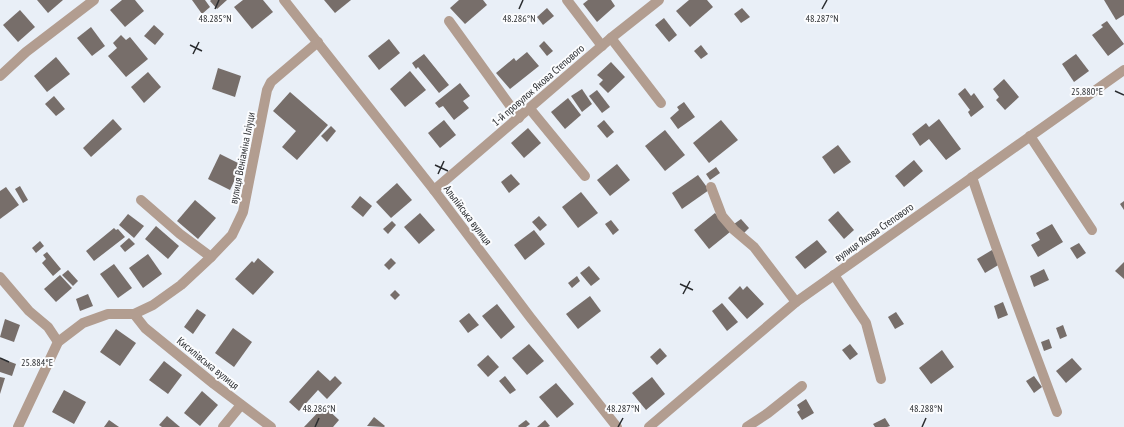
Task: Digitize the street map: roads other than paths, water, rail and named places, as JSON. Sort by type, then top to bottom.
[{"type":"street","points":[[0,76],[26,52],[94,0]]},
{"type":"street","name":"Альпійська вулиця","points":[[284,0],[434,190],[530,317],[617,427]]},
{"type":"street","points":[[567,0],[602,46]]},
{"type":"street","name":"1-й провулок Якова Степового","points":[[434,190],[611,38],[659,0]]},
{"type":"street","points":[[449,21],[519,118]]},
{"type":"street","points":[[611,38],[661,103]]},
{"type":"street","name":"вулиця Веніаміна Іліуци","points":[[18,427],[58,342],[83,323],[108,314],[134,314],[153,306],[181,285],[232,235],[243,212],[267,90],[271,82],[318,42]]},
{"type":"street","name":"вулиця Якова Степового","points":[[649,427],[796,302],[972,176],[1124,70]]},
{"type":"street","points":[[530,109],[585,176]]},
{"type":"street","points":[[1030,136],[1092,230]]},
{"type":"street","points":[[972,176],[1017,306],[1058,412]]},
{"type":"street","points":[[711,187],[722,216],[734,230],[754,247],[796,302]]},
{"type":"street","points":[[141,200],[180,234],[210,257]]},
{"type":"street","points":[[834,274],[866,323],[881,379]]},
{"type":"street","points":[[0,277],[29,311],[48,327],[58,342]]},
{"type":"street","name":"Кисилівська вулиця","points":[[134,314],[145,328],[241,405],[271,427]]},
{"type":"street","points":[[747,427],[768,413],[802,386]]},
{"type":"street","points":[[223,427],[241,405]]}]
